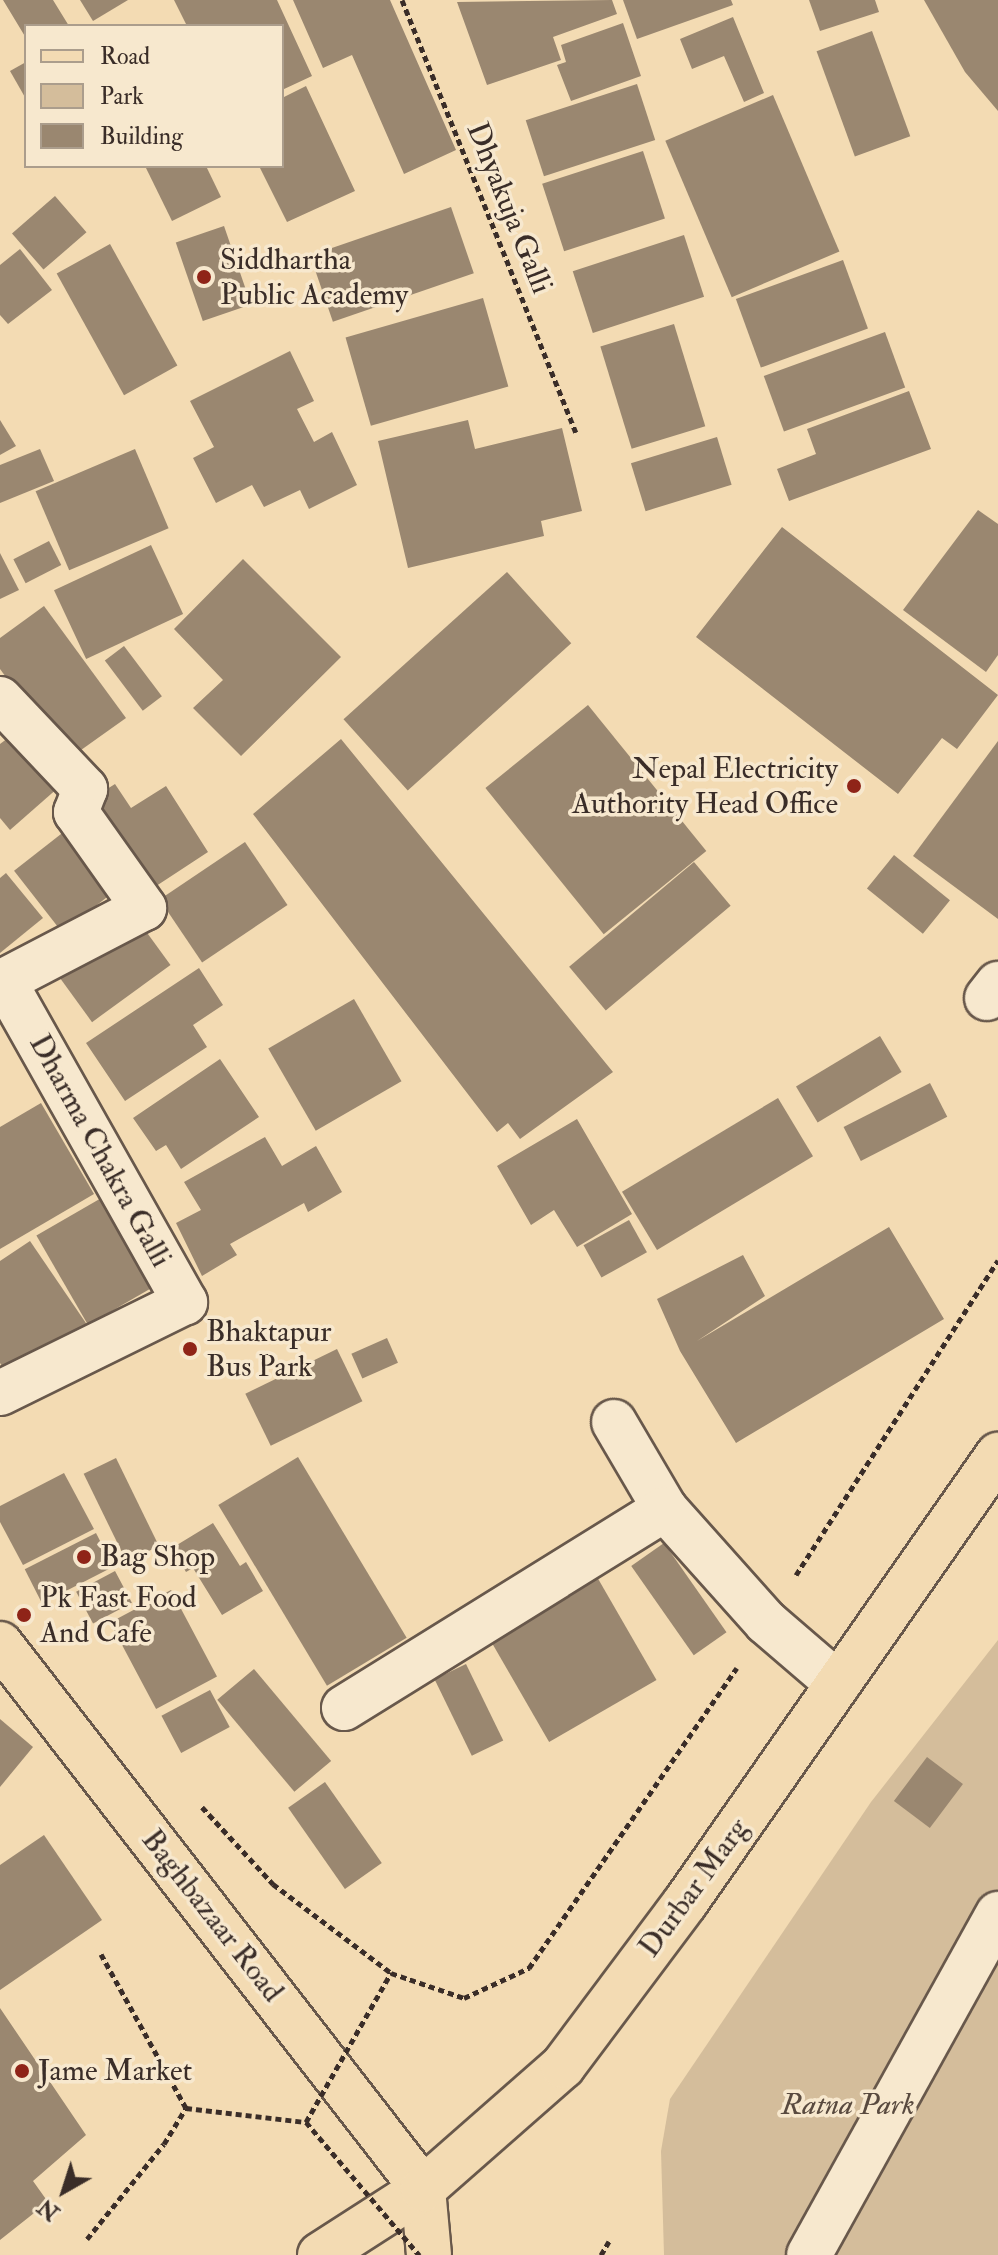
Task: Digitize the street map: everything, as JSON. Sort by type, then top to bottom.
[{"type":"main road","name":"Durbar Marg","points":[[320,2255],[423,2189],[563,2066],[685,1903],[998,1455]]},
{"type":"main road","name":"Baghbazaar Road","points":[[0,1644],[423,2189]]},
{"type":"main road","points":[[423,2189],[429,2255]]},
{"type":"street","name":"Dharma Chakra Galli","points":[[0,699],[85,789],[76,812],[144,908],[4,981],[185,1302],[0,1393]]},
{"type":"street","points":[[614,1422],[665,1509],[766,1622],[838,1684]]},
{"type":"street","points":[[344,1708],[665,1509]]},
{"type":"street","points":[[809,2255],[998,1914]]},
{"type":"path","name":"Dhyakuja Galli","points":[[402,0],[576,432]]},
{"type":"path","points":[[273,1884],[391,1973],[464,1998],[529,1968]]},
{"type":"path","points":[[101,1954],[186,2108]]},
{"type":"path","points":[[306,2122],[391,1973]]},
{"type":"path","points":[[186,2108],[306,2122],[419,2255]]},
{"type":"path","points":[[87,2239],[164,2144],[186,2108]]},
{"type":"path","points":[[601,2255],[609,2241]]},
{"type":"green space","name":"Ratna Park","points":[[998,1640],[998,2255],[664,2255],[661,2151],[670,2099],[871,1802]]},
{"type":"building","points":[[3,0],[53,0],[68,24],[24,24],[24,35]]},
{"type":"building","points":[[80,0],[128,0],[93,21]]},
{"type":"building","points":[[174,0],[277,0],[312,76],[284,89],[284,24],[186,24]]},
{"type":"building","points":[[293,0],[390,0],[456,150],[404,174],[352,55],[323,68]]},
{"type":"building","points":[[612,0],[617,14],[553,37],[561,60],[487,85],[457,2]]},
{"type":"building","points":[[623,0],[731,0],[733,5],[637,39]]},
{"type":"building","points":[[809,0],[875,0],[879,12],[820,31]]},
{"type":"building","points":[[924,0],[998,0],[998,111],[965,72]]},
{"type":"building","points":[[733,17],[764,93],[744,102],[724,56],[692,69],[680,39]]},
{"type":"building","points":[[623,23],[641,76],[571,101],[557,65],[566,62],[561,45]]},
{"type":"building","points":[[872,31],[910,136],[855,156],[817,51]]},
{"type":"building","points":[[24,63],[24,96],[10,71]]},
{"type":"building","points":[[637,84],[655,140],[544,176],[526,120]]},
{"type":"building","points":[[306,86],[355,191],[287,222],[260,168],[284,168],[284,97]]},
{"type":"building","points":[[773,95],[839,251],[732,297],[665,141]]},
{"type":"building","points":[[643,151],[665,219],[564,251],[542,184]]},
{"type":"building","points":[[146,168],[207,168],[221,197],[172,221]]},
{"type":"building","points":[[55,196],[86,232],[43,270],[12,233]]},
{"type":"building","points":[[451,207],[474,273],[333,322],[310,256]]},
{"type":"building","points":[[224,226],[251,304],[203,321],[176,243]]},
{"type":"building","points":[[684,235],[704,297],[593,333],[573,271]]},
{"type":"building","points":[[110,244],[177,366],[124,395],[57,274]]},
{"type":"building","points":[[20,249],[52,290],[8,324],[0,315],[0,265]]},
{"type":"building","points":[[843,260],[868,329],[761,368],[736,299]]},
{"type":"building","points":[[483,298],[508,386],[371,426],[346,337]]},
{"type":"building","points":[[674,324],[705,426],[632,449],[600,347]]},
{"type":"building","points":[[885,332],[905,387],[784,432],[764,376]]},
{"type":"building","points":[[290,351],[314,401],[297,409],[314,442],[332,432],[357,485],[309,509],[300,490],[264,507],[252,485],[216,503],[193,458],[214,447],[190,401]]},
{"type":"building","points":[[909,391],[931,449],[789,501],[777,469],[816,454],[807,429]]},
{"type":"building","points":[[0,420],[16,446],[0,455]]},
{"type":"building","points":[[468,420],[475,449],[562,428],[582,511],[541,521],[544,536],[408,568],[378,441]]},
{"type":"building","points":[[717,437],[732,485],[646,511],[631,463]]},
{"type":"building","points":[[40,449],[54,481],[0,503],[0,465]]},
{"type":"building","points":[[135,449],[169,528],[69,570],[36,491]]},
{"type":"building","points":[[978,510],[998,524],[998,655],[986,672],[903,610]]},
{"type":"building","points":[[782,527],[998,695],[957,749],[942,738],[898,794],[696,637]]},
{"type":"building","points":[[49,541],[61,565],[26,583],[13,559]]},
{"type":"building","points":[[151,545],[183,614],[86,659],[54,590]]},
{"type":"building","points":[[0,553],[19,590],[0,599]]},
{"type":"building","points":[[243,559],[341,657],[241,756],[193,708],[223,680],[174,629]]},
{"type":"building","points":[[507,572],[571,643],[408,791],[344,719]]},
{"type":"building","points":[[44,606],[126,718],[67,760],[0,669],[0,638]]},
{"type":"building","points":[[124,646],[162,696],[143,711],[105,660]]},
{"type":"building","points":[[588,705],[706,851],[604,934],[485,788]]},
{"type":"building","points":[[12,735],[59,787],[10,830],[0,818],[0,744]]},
{"type":"building","points":[[341,739],[613,1072],[520,1139],[508,1123],[497,1132],[253,814]]},
{"type":"building","points":[[998,741],[998,919],[913,856]]},
{"type":"building","points":[[115,784],[131,808],[166,786],[208,852],[144,894],[85,803]]},
{"type":"building","points":[[70,827],[118,888],[62,932],[14,871]]},
{"type":"building","points":[[245,842],[287,905],[202,963],[160,900]]},
{"type":"building","points":[[894,855],[950,900],[923,934],[867,888]]},
{"type":"building","points":[[694,862],[731,906],[606,1010],[569,967]]},
{"type":"building","points":[[6,873],[43,918],[0,953],[0,878]]},
{"type":"building","points":[[137,919],[171,965],[92,1022],[59,976]]},
{"type":"building","points":[[199,968],[223,1005],[193,1025],[207,1047],[125,1101],[86,1043]]},
{"type":"building","points":[[354,999],[402,1081],[316,1131],[268,1048]]},
{"type":"building","points":[[880,1036],[902,1072],[818,1122],[796,1086]]},
{"type":"building","points":[[220,1059],[259,1117],[181,1169],[166,1145],[156,1151],[133,1118]]},
{"type":"building","points":[[930,1083],[947,1117],[861,1161],[844,1127]]},
{"type":"building","points":[[778,1098],[813,1156],[657,1250],[622,1192]]},
{"type":"building","points":[[41,1103],[94,1194],[0,1249],[0,1127]]},
{"type":"building","points":[[577,1119],[632,1214],[577,1247],[554,1210],[531,1225],[497,1166]]},
{"type":"building","points":[[265,1137],[282,1166],[316,1146],[342,1192],[308,1212],[304,1203],[230,1244],[237,1255],[202,1276],[176,1223],[201,1210],[184,1182]]},
{"type":"building","points":[[110,1193],[162,1282],[88,1325],[36,1236]]},
{"type":"building","points":[[629,1220],[647,1252],[601,1278],[584,1245]]},
{"type":"building","points":[[889,1227],[944,1319],[736,1443],[680,1351],[657,1299],[743,1255],[765,1296],[697,1341]]},
{"type":"building","points":[[30,1241],[90,1329],[12,1381],[0,1363],[0,1261]]},
{"type":"building","points":[[387,1338],[398,1363],[362,1379],[351,1354]]},
{"type":"building","points":[[337,1349],[362,1401],[271,1446],[245,1394]]},
{"type":"building","points":[[298,1457],[407,1638],[327,1686],[218,1505]]},
{"type":"building","points":[[116,1458],[159,1546],[127,1562],[84,1474]]},
{"type":"building","points":[[64,1473],[94,1529],[23,1565],[0,1522],[0,1506]]},
{"type":"building","points":[[213,1523],[240,1566],[246,1562],[263,1591],[222,1615],[193,1568],[186,1572],[172,1548]]},
{"type":"building","points":[[96,1533],[113,1567],[42,1603],[25,1569]]},
{"type":"building","points":[[664,1543],[727,1632],[694,1655],[631,1566]]},
{"type":"building","points":[[593,1570],[656,1680],[549,1742],[486,1632]]},
{"type":"building","points":[[115,1571],[132,1603],[93,1623],[76,1592]]},
{"type":"building","points":[[171,1590],[217,1677],[156,1709],[110,1622]]},
{"type":"building","points":[[466,1664],[503,1740],[472,1756],[435,1679]]},
{"type":"building","points":[[254,1669],[331,1761],[294,1792],[217,1700]]},
{"type":"building","points":[[210,1690],[230,1727],[181,1753],[161,1716]]},
{"type":"building","points":[[0,1719],[33,1747],[0,1787]]},
{"type":"building","points":[[927,1757],[963,1784],[930,1828],[894,1801]]},
{"type":"building","points":[[325,1782],[382,1863],[345,1889],[288,1808]]},
{"type":"building","points":[[44,1835],[102,1920],[0,1990],[0,1865]]},
{"type":"building","name":"Jame Market","points":[[0,2008],[86,2135],[33,2181],[48,2202],[0,2240]]},
{"type":"place","name":"Siddhartha Public Academy","points":[[204,277]]},
{"type":"place","name":"Nepal Electricity Authority Head Office","points":[[854,786]]},
{"type":"place","name":"Bhaktapur Bus Park","points":[[190,1349]]},
{"type":"place","name":"Bag Shop","points":[[84,1557]]},
{"type":"place","name":"Pk Fast Food And Cafe","points":[[24,1615]]},
{"type":"place","name":"Jame Market","points":[[22,2071]]}]
